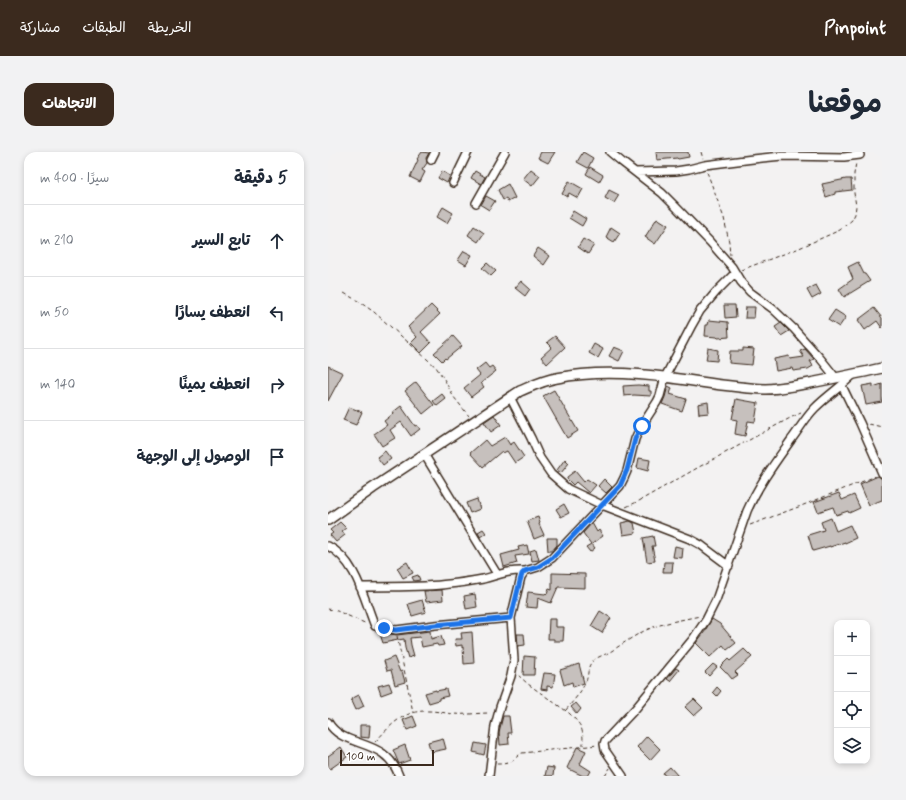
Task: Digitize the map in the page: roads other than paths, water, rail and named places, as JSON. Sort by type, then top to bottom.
[{"type":"street","points":[[431,160],[435,152]]},
{"type":"street","points":[[453,183],[468,152]]},
{"type":"street","points":[[476,203],[505,152]]},
{"type":"street","points":[[610,152],[662,193],[710,242],[750,292],[773,309],[794,329],[836,378]]},
{"type":"street","points":[[635,172],[676,171],[766,155],[844,157],[860,155]]},
{"type":"street","points":[[360,587],[450,584],[483,579],[512,571],[525,571],[538,567],[552,558],[620,486],[627,470],[635,439],[639,430],[657,402],[665,377],[700,312],[716,292],[735,273]]},
{"type":"street","points":[[328,520],[373,488],[510,397],[541,382],[575,375],[636,374],[735,387],[767,389],[836,378],[882,368]]},
{"type":"street","points":[[623,776],[605,750],[605,741],[636,708],[693,639],[709,615],[716,600],[747,511],[762,482],[806,418],[815,408],[854,374]]},
{"type":"street","points":[[842,386],[882,473]]},
{"type":"street","points":[[510,397],[540,458],[551,474],[568,489],[616,511],[690,539],[701,545],[729,566]]},
{"type":"street","points":[[424,454],[497,574]]},
{"type":"street","points":[[328,546],[333,548],[342,556],[354,572],[375,626],[396,630],[511,618]]},
{"type":"street","points":[[489,776],[495,726],[511,676],[514,660],[511,618],[521,577],[525,571]]},
{"type":"street","points":[[328,722],[332,728],[343,736],[385,754],[393,762],[398,776]]}]
